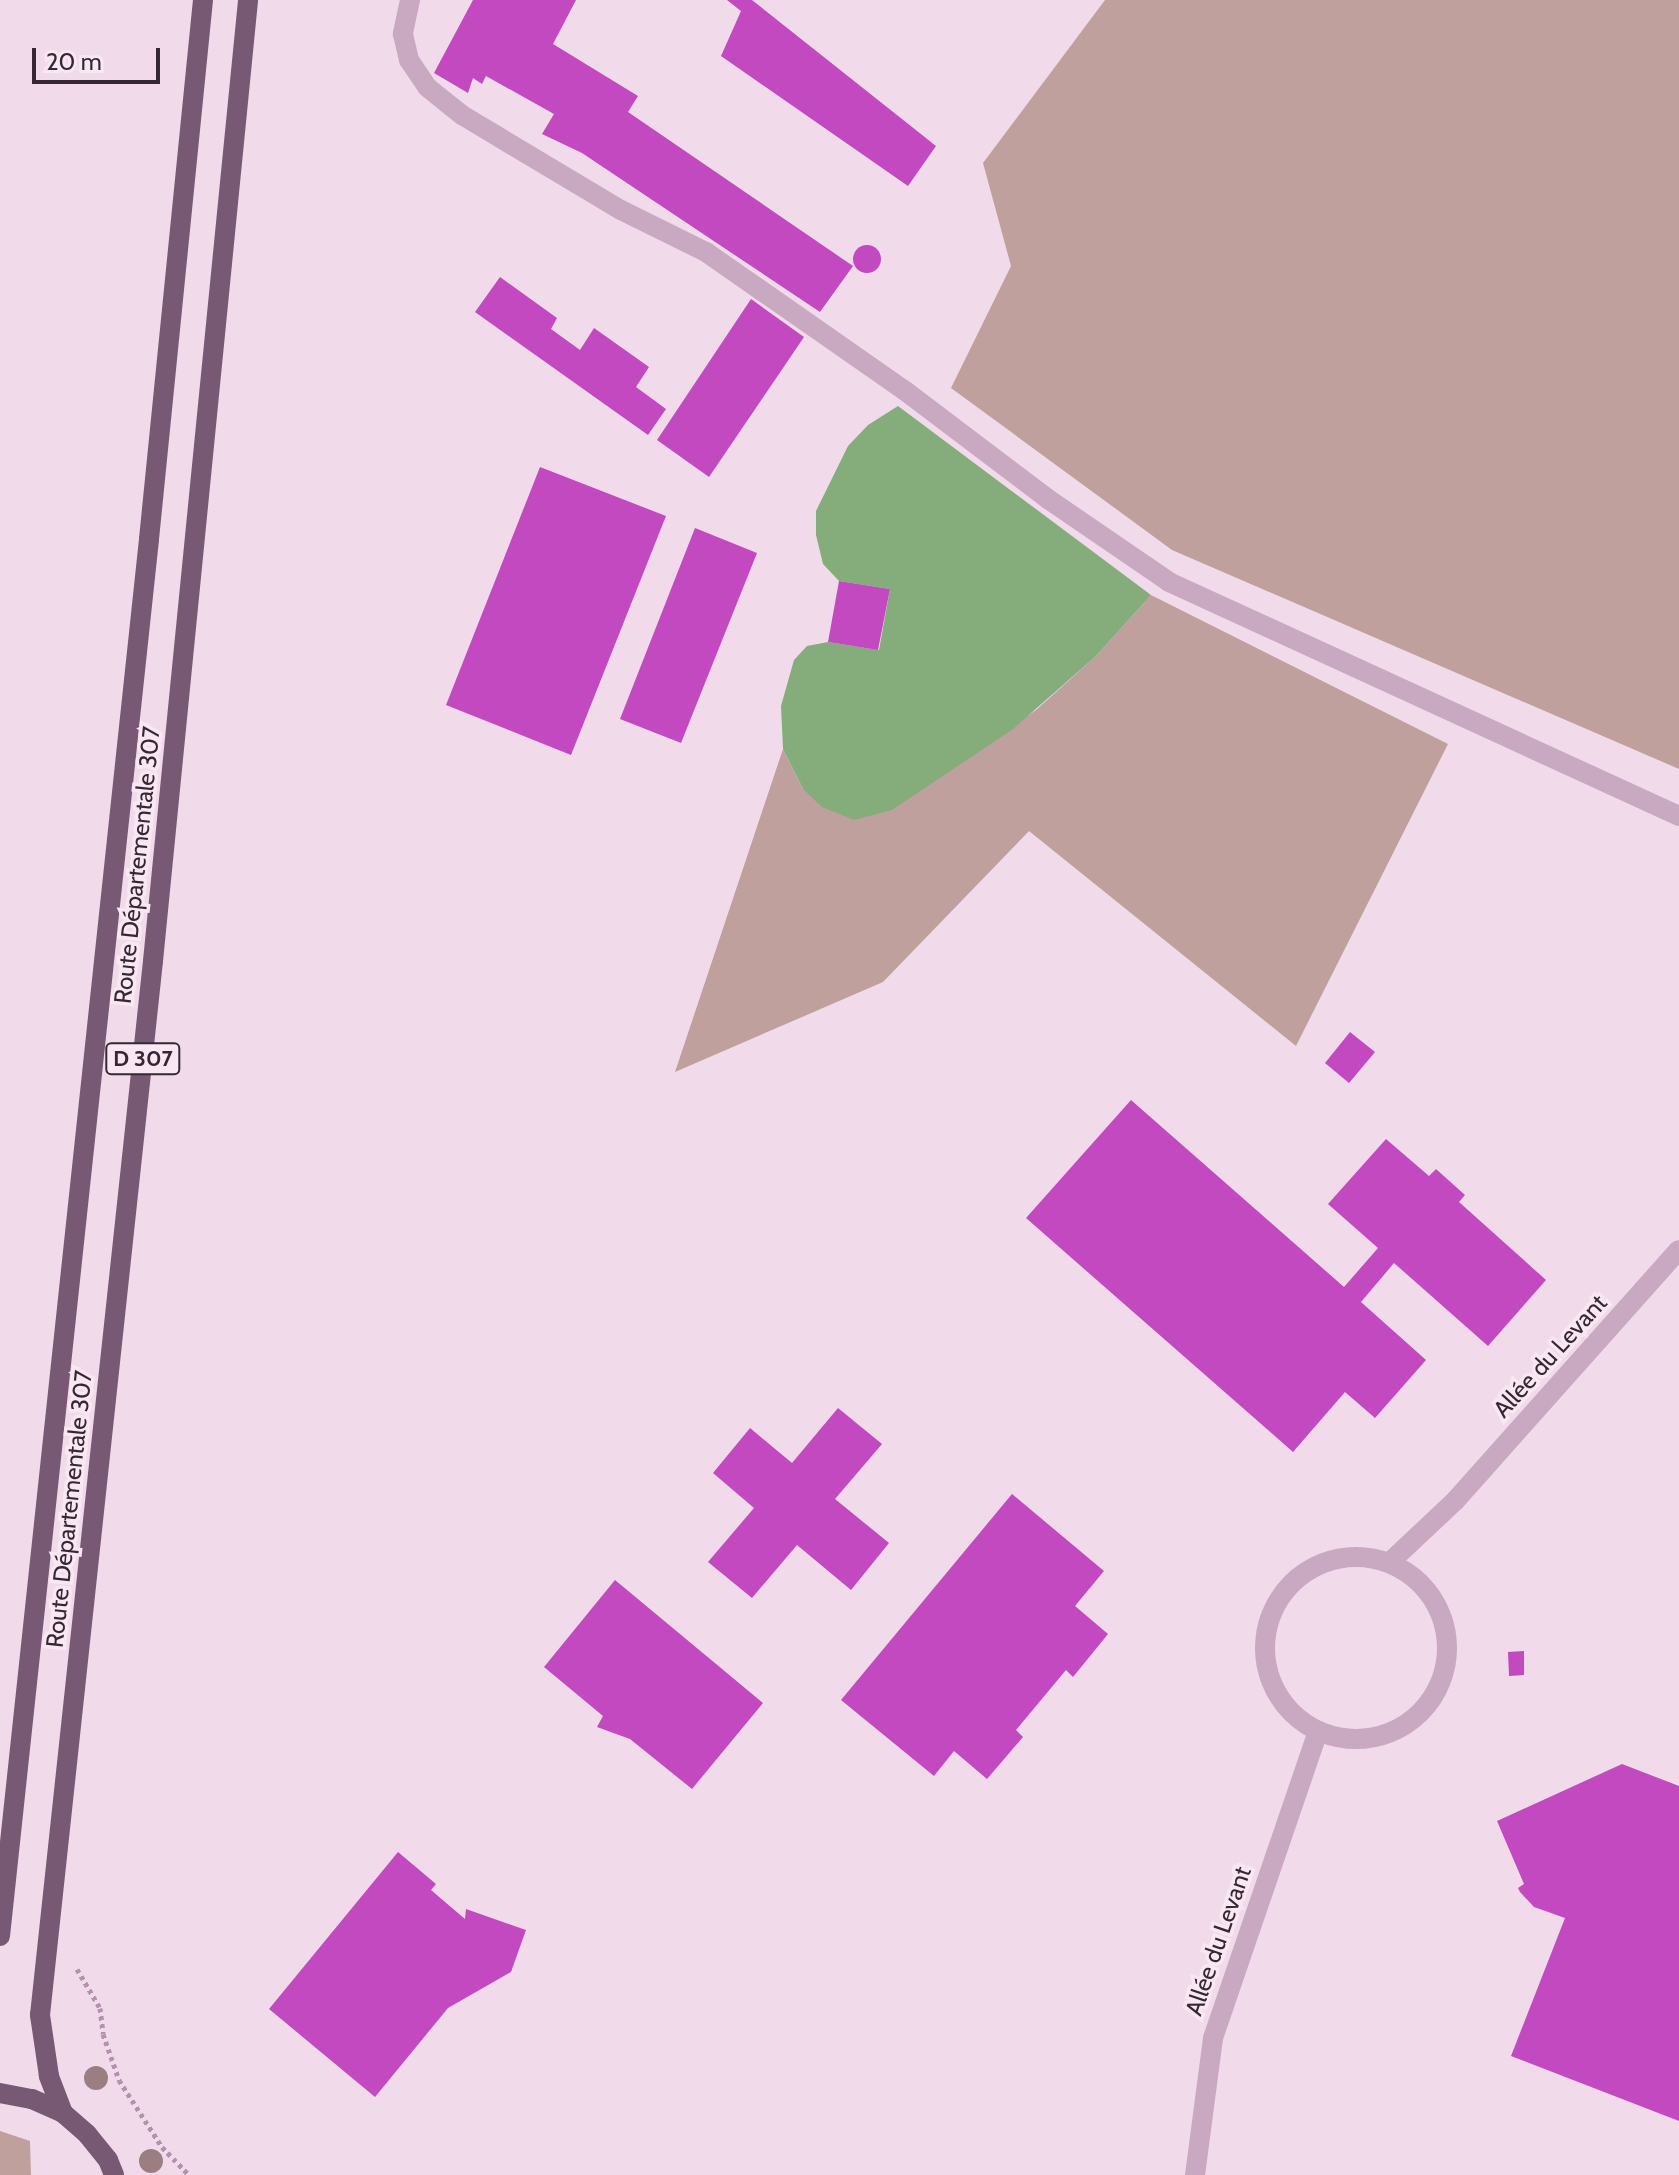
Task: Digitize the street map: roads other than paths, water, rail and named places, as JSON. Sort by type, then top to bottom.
[{"type":"main road","name":"Route Départementale 307","points":[[0,1936],[148,555],[203,0]]},
{"type":"main road","name":"Route Départementale 307","points":[[63,2113],[49,2076],[40,2015],[148,1009],[248,0]]},
{"type":"main road","points":[[0,2093],[32,2099],[63,2113],[87,2134],[114,2175]]},
{"type":"street","points":[[410,0],[403,34],[409,60],[427,87],[462,115],[621,210],[706,252],[904,390],[1048,499],[1169,582],[1679,816]]},
{"type":"street","name":"Allée du Levant","points":[[1390,1562],[1455,1501],[1679,1250]]},
{"type":"street","points":[[1363,1556],[1390,1562],[1415,1578],[1433,1600],[1445,1627],[1448,1655],[1440,1684],[1425,1708],[1402,1727],[1375,1737],[1346,1739],[1318,1731],[1294,1715],[1272,1680],[1265,1639],[1272,1611],[1287,1588],[1308,1569],[1349,1557],[1363,1556]]},
{"type":"street","name":"Allée du Levant","points":[[1195,2175],[1213,2038],[1318,1731]]}]
